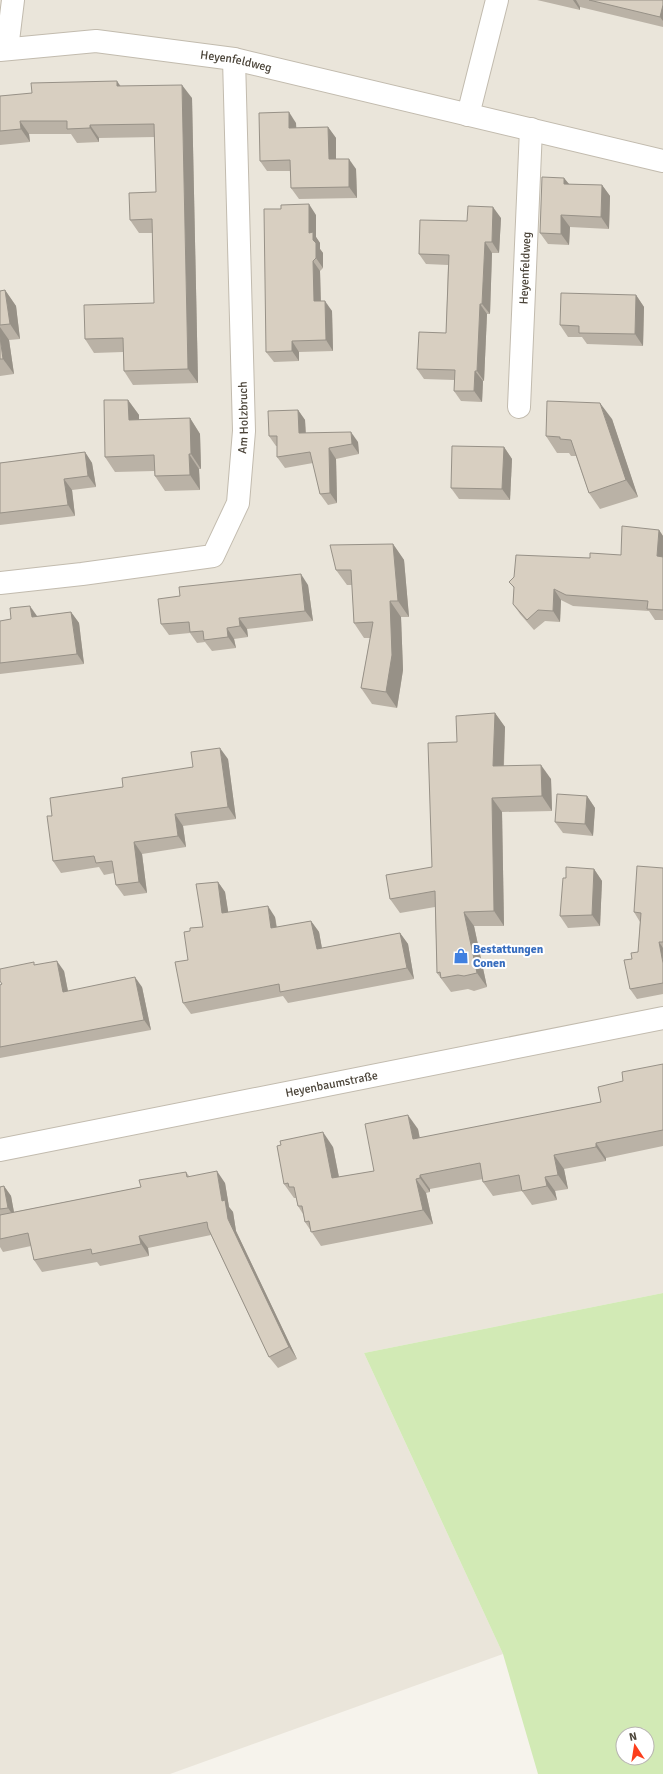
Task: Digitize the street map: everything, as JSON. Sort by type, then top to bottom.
[{"type":"street","points":[[4,49],[13,0]]},
{"type":"street","points":[[468,115],[497,0]]},
{"type":"street","name":"Heyenfeldweg","points":[[4,49],[96,41],[234,59],[663,160]]},
{"type":"street","name":"Am Holzbruch","points":[[0,583],[82,574],[213,556],[238,503],[244,431],[234,59]]},
{"type":"street","name":"Heyenfeldweg","points":[[519,407],[531,129]]},
{"type":"street","name":"Heyenbaumstraße","points":[[0,1150],[663,1018]]},
{"type":"shaded area","points":[[0,0],[663,0],[663,1293],[364,1353],[503,1654],[170,1774],[0,1774]]},
{"type":"green space","points":[[663,1293],[663,1774],[538,1774],[503,1654],[364,1353]]},
{"type":"building","points":[[589,0],[663,0],[663,5],[660,17]]},
{"type":"building","points":[[117,81],[117,86],[182,85],[188,369],[124,371],[123,338],[85,339],[84,305],[154,303],[152,219],[130,220],[129,193],[156,192],[154,124],[90,125],[90,128],[67,129],[67,121],[20,121],[21,129],[0,131],[0,96],[32,93],[31,83]]},
{"type":"building","points":[[289,112],[289,128],[328,127],[329,159],[349,159],[349,187],[291,188],[290,160],[260,161],[259,113]]},
{"type":"building","points":[[542,177],[564,178],[564,184],[602,185],[601,217],[561,215],[561,234],[540,233]]},
{"type":"building","points":[[309,204],[309,233],[313,232],[313,240],[316,243],[316,258],[313,261],[314,301],[325,301],[326,340],[292,341],[292,351],[266,352],[264,209],[281,209],[281,205]]},
{"type":"building","points":[[468,206],[493,207],[492,242],[485,242],[482,304],[480,304],[477,371],[475,371],[474,391],[454,391],[455,370],[417,369],[419,332],[446,333],[449,255],[419,254],[420,220],[467,221]]},
{"type":"building","points":[[5,290],[10,324],[0,325],[0,291]]},
{"type":"building","points":[[561,293],[636,295],[635,334],[579,333],[579,326],[560,325]]},
{"type":"building","points":[[0,337],[3,359],[0,359]]},
{"type":"building","points":[[104,400],[128,400],[129,420],[190,418],[190,475],[155,476],[154,455],[105,457]]},
{"type":"building","points":[[547,401],[600,403],[626,480],[589,493],[571,440],[560,439],[560,437],[546,436]]},
{"type":"building","points":[[298,410],[299,433],[351,432],[352,444],[329,448],[330,493],[320,494],[310,452],[277,457],[277,436],[269,436],[268,411]]},
{"type":"building","points":[[452,446],[504,447],[502,489],[451,488]]},
{"type":"building","points":[[85,452],[88,476],[64,479],[68,505],[0,513],[0,463]]},
{"type":"building","points":[[622,526],[659,530],[657,556],[663,557],[663,610],[647,609],[648,601],[566,595],[554,589],[553,611],[538,610],[527,620],[513,604],[514,587],[509,582],[514,577],[516,555],[590,558],[590,553],[621,555]]},
{"type":"building","points":[[393,544],[398,601],[390,601],[392,655],[386,692],[361,688],[373,622],[354,623],[351,570],[336,570],[330,545]]},
{"type":"building","points":[[301,574],[305,611],[239,618],[240,626],[227,628],[228,637],[204,640],[203,631],[190,632],[189,622],[161,624],[158,599],[180,596],[179,587]]},
{"type":"building","points":[[30,606],[32,617],[71,612],[77,654],[0,663],[0,621],[11,619],[10,608]]},
{"type":"building","points":[[495,713],[493,766],[541,765],[542,796],[492,798],[494,911],[464,912],[477,973],[441,978],[440,972],[437,973],[435,891],[390,899],[386,875],[432,867],[428,743],[457,742],[456,716]]},
{"type":"building","points":[[220,748],[228,807],[175,814],[178,836],[134,842],[139,882],[116,885],[112,861],[96,863],[94,856],[53,861],[47,816],[52,816],[50,798],[123,787],[122,778],[193,767],[191,752]]},
{"type":"building","points":[[557,794],[587,796],[585,824],[555,822]]},
{"type":"building","points":[[637,866],[663,868],[663,942],[659,942],[663,963],[663,983],[630,989],[624,960],[632,959],[631,953],[638,952],[641,913],[634,912]]},
{"type":"building","points":[[566,867],[594,869],[592,915],[560,916],[563,878],[566,878]]},
{"type":"building","points":[[218,882],[222,913],[268,906],[271,928],[311,921],[317,949],[400,933],[407,968],[280,992],[279,984],[183,1003],[175,962],[188,960],[184,932],[190,931],[190,928],[203,927],[196,884]]},
{"type":"building","points":[[57,961],[63,992],[135,977],[144,1020],[0,1047],[0,985],[2,984],[0,981],[0,969],[34,962],[34,965]]},
{"type":"building","points":[[663,1064],[663,1130],[596,1143],[596,1147],[554,1155],[558,1175],[545,1177],[547,1186],[522,1191],[519,1175],[483,1182],[480,1163],[420,1175],[420,1178],[416,1179],[423,1210],[311,1232],[309,1221],[305,1222],[302,1206],[298,1206],[294,1187],[289,1187],[288,1183],[284,1184],[277,1146],[281,1145],[280,1141],[323,1132],[332,1178],[374,1171],[365,1124],[408,1115],[413,1139],[601,1102],[598,1087],[623,1081],[622,1072]]},
{"type":"building","points":[[217,1171],[222,1201],[225,1200],[228,1219],[289,1347],[269,1357],[208,1228],[207,1222],[139,1236],[141,1244],[92,1254],[91,1249],[34,1260],[28,1233],[0,1239],[0,1215],[141,1187],[139,1180],[186,1172],[187,1177]]},
{"type":"building","points":[[4,1186],[8,1208],[0,1209],[0,1187]]},
{"type":"place","name":"Bestattungen Conen","points":[[461,956]]}]
